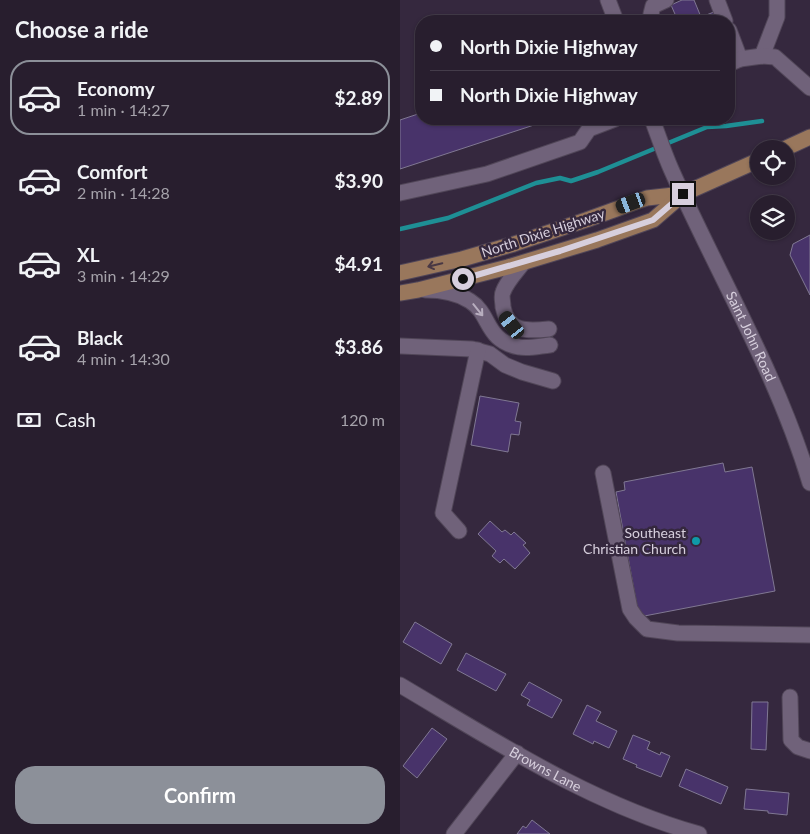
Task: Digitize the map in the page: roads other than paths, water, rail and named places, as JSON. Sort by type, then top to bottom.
[{"type":"main road","points":[[795,144],[810,136]]},
{"type":"main road","points":[[683,194],[750,164]]},
{"type":"main road","name":"North Dixie Highway","points":[[400,293],[523,263],[597,240],[653,220],[683,194]]},
{"type":"main road","name":"North Dixie Highway","points":[[400,273],[462,259],[514,244],[646,198],[683,194]]},
{"type":"street","points":[[608,0],[614,15]]},
{"type":"street","points":[[652,15],[653,6],[666,0]]},
{"type":"street","points":[[717,0],[723,15]]},
{"type":"street","points":[[762,56],[777,17],[777,0]]},
{"type":"street","points":[[735,62],[762,56],[775,57],[810,88]]},
{"type":"street","points":[[400,193],[486,174],[580,142],[589,129],[599,125]]},
{"type":"street","name":"Saint John Road","points":[[654,125],[670,167],[776,389],[793,430],[810,482]]},
{"type":"street","points":[[523,263],[502,293],[505,316],[512,325],[519,329],[530,331],[549,328]]},
{"type":"street","points":[[418,290],[444,290],[470,301],[482,314],[492,332],[502,341],[520,347],[550,346]]},
{"type":"street","points":[[400,346],[478,350],[490,354],[505,365],[553,381]]},
{"type":"street","points":[[460,530],[443,513],[478,350]]},
{"type":"street","points":[[603,473],[630,608],[636,618],[647,629],[678,634],[810,635]]},
{"type":"street","name":"Browns Lane","points":[[400,685],[517,753],[583,788],[676,828],[699,834]]},
{"type":"street","points":[[790,698],[791,740],[798,747],[810,751]]},
{"type":"street","points":[[454,834],[517,753]]},
{"type":"waterway","points":[[735,125],[762,121]]},
{"type":"waterway","points":[[400,229],[448,218],[536,183],[560,178],[571,181],[598,172],[707,127],[733,125]]},
{"type":"place","name":"Southeast Christian Church","points":[[696,541]]}]
